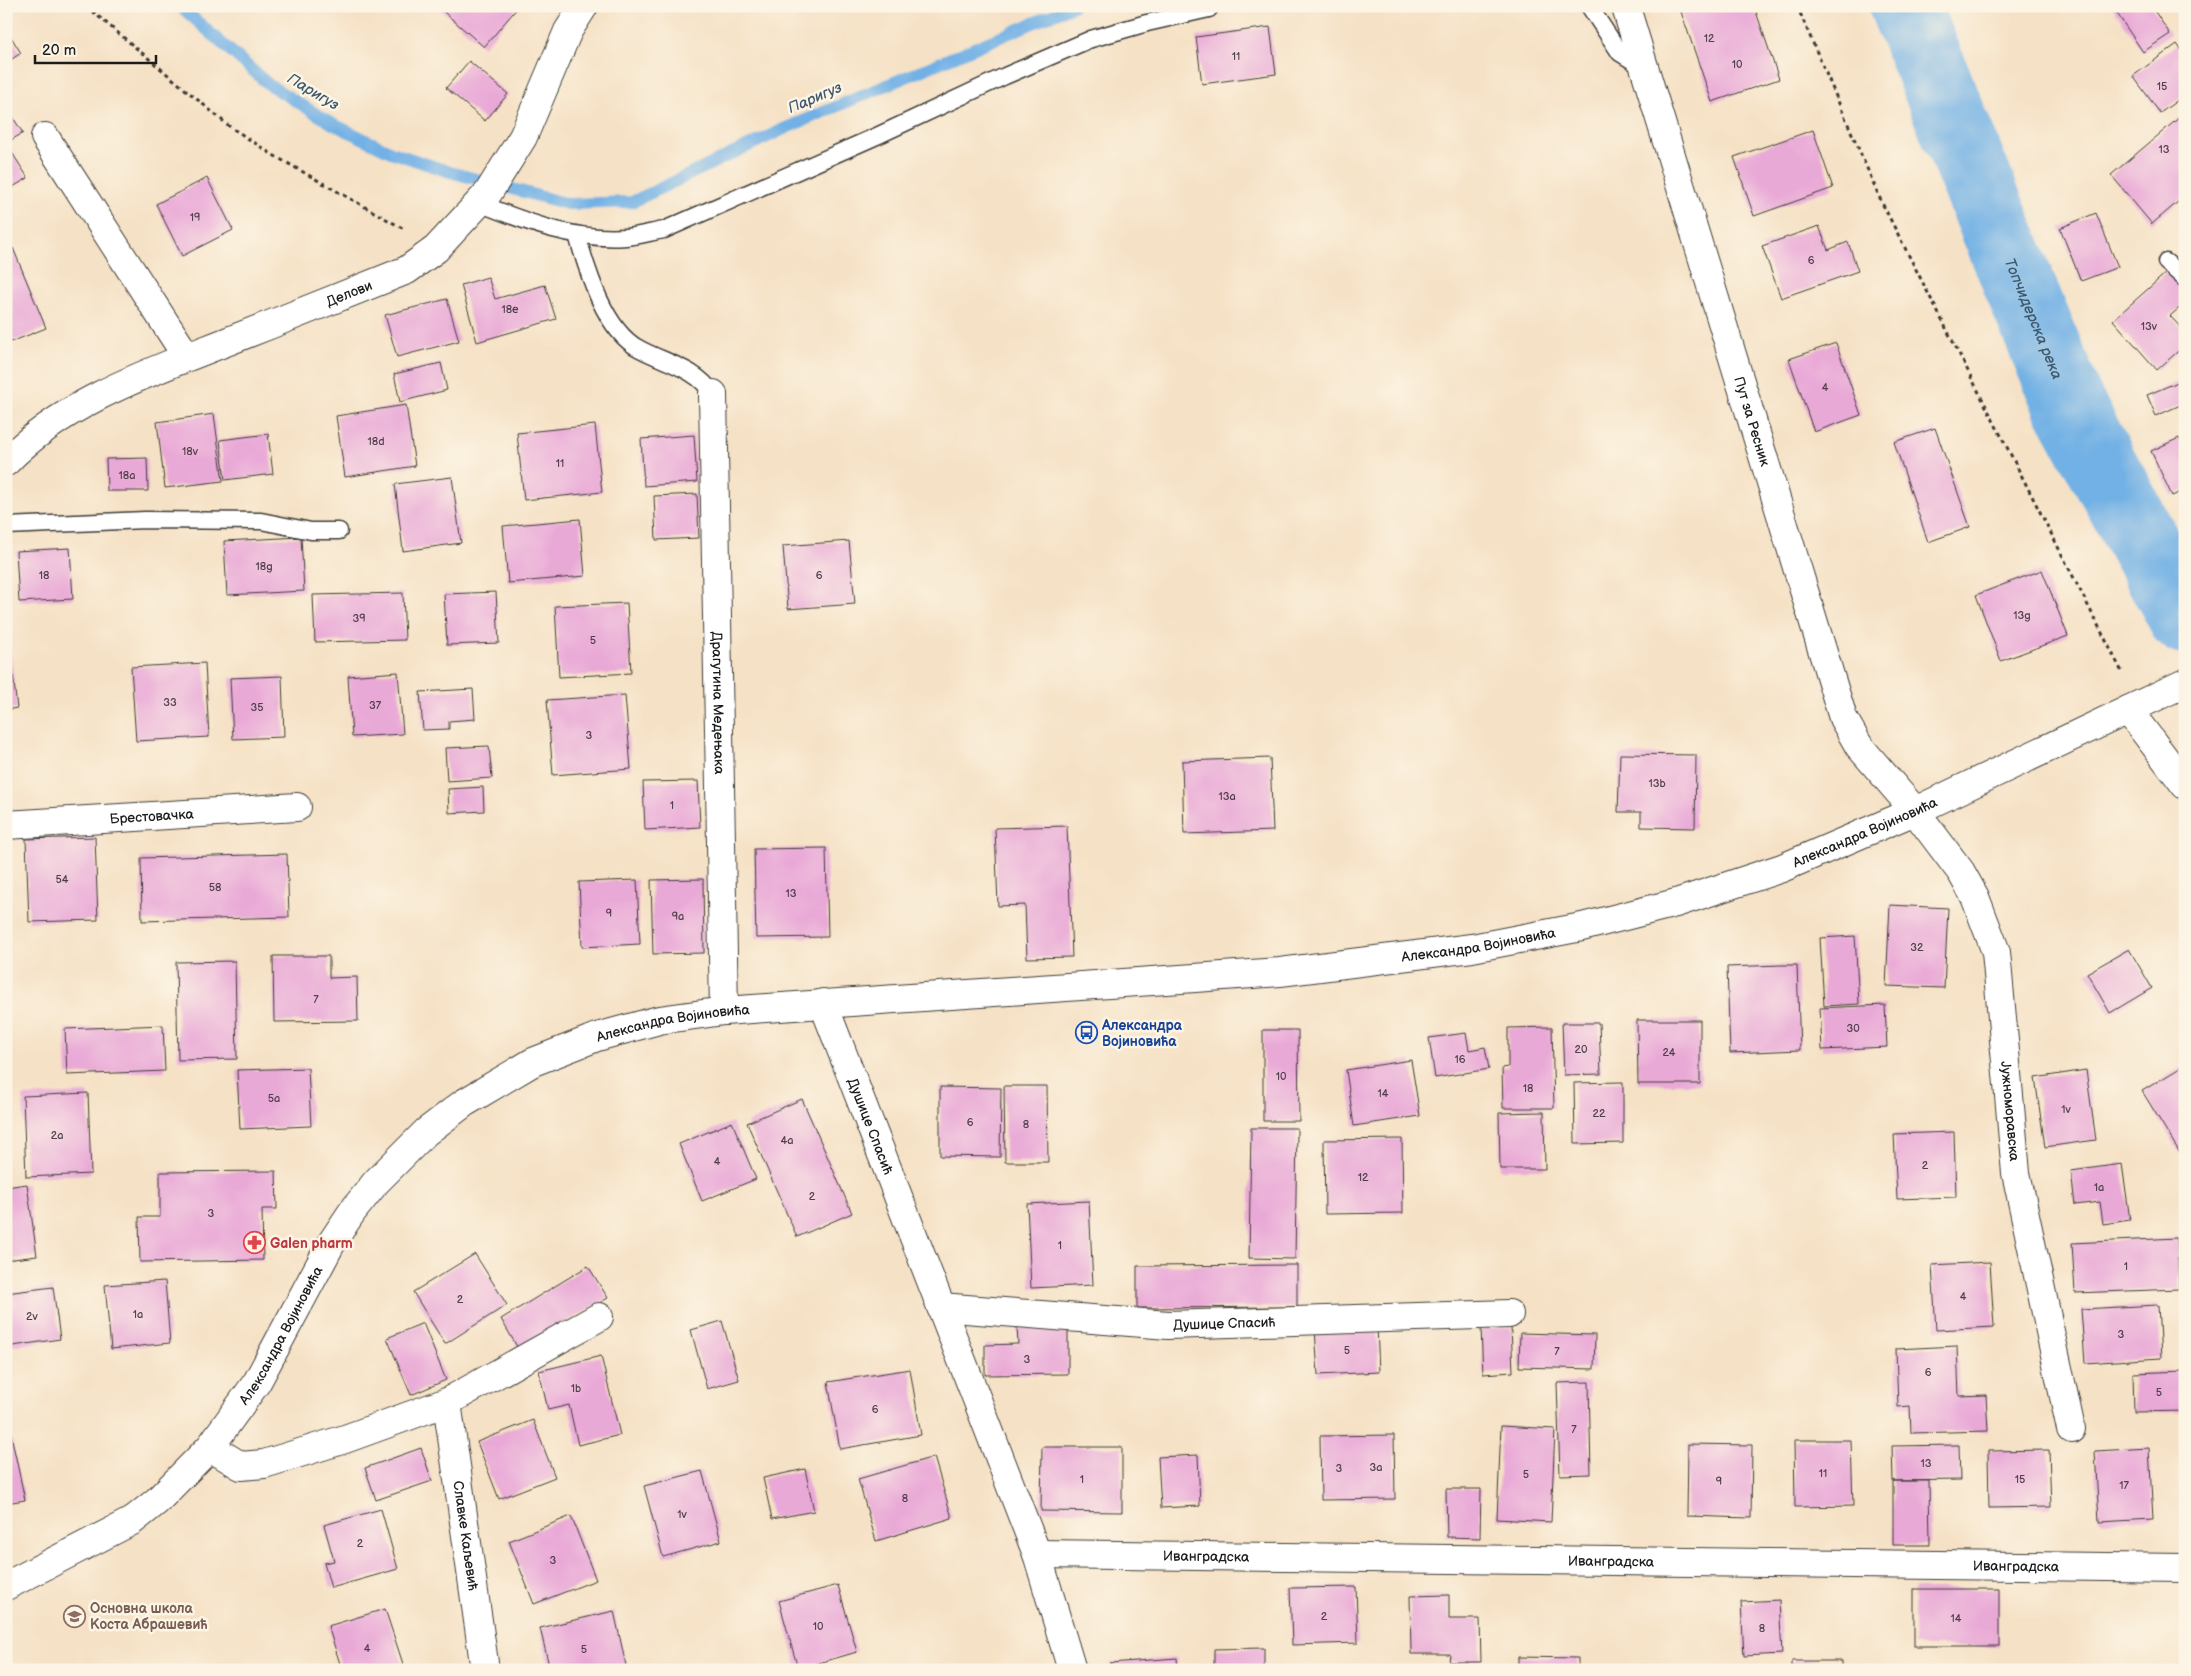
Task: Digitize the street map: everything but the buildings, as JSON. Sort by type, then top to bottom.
[{"type":"street","name":"Делови","points":[[6,462],[53,422],[103,394],[187,357],[407,270],[436,249],[484,198],[523,137],[568,31],[584,6]]},
{"type":"street","name":"Пут за Ресник","points":[[1627,11],[1843,718],[1859,746],[1915,811]]},
{"type":"street","points":[[45,137],[187,357]]},
{"type":"street","name":"Драгутина Медењака","points":[[713,394],[724,1011]]},
{"type":"street","name":"Александра Војиновића","points":[[6,1586],[132,1521],[157,1501],[210,1447],[257,1382],[332,1242],[352,1212],[376,1182],[426,1132],[464,1103],[533,1062],[598,1037],[659,1020],[724,1011],[1280,972],[1472,948],[1582,927],[1676,903],[1782,868],[1915,811],[2139,706],[2185,682]]},
{"type":"street","points":[[2139,706],[2185,785]]},
{"type":"street","name":"Брестовачка","points":[[6,825],[297,807]]},
{"type":"street","name":"Јужноморавска","points":[[1915,811],[1961,872],[1975,897],[1996,952],[2016,1173],[2071,1429]]},
{"type":"street","name":"Душице Спасић","points":[[823,1003],[1037,1554],[1072,1670]]},
{"type":"street","name":"Душице Спасић","points":[[941,1307],[1168,1325],[1509,1314]]},
{"type":"street","points":[[210,1447],[241,1466],[264,1464],[345,1439],[447,1402],[599,1317]]},
{"type":"street","name":"Славке Каљевић","points":[[447,1402],[485,1670]]},
{"type":"street","name":"Иванградска","points":[[1037,1554],[2185,1568]]},
{"type":"lane","points":[[1589,6],[1620,53],[1644,68]]},
{"type":"lane","points":[[484,198],[520,220],[577,235],[626,237],[664,230],[880,135],[1005,76],[1083,43],[1147,22],[1209,8]]},
{"type":"lane","points":[[577,235],[595,287],[610,318],[622,335],[638,349],[668,360],[700,378],[713,394]]},
{"type":"lane","points":[[2166,262],[2185,278]]},
{"type":"lane","points":[[6,526],[145,520],[253,521],[311,531],[339,531]]},
{"type":"path","points":[[86,6],[228,126],[273,155],[359,202],[436,249]]},
{"type":"path","points":[[1797,6],[1882,203],[2139,706]]},
{"type":"waterway","name":"Паригуз","points":[[180,6],[268,84],[331,123],[391,152],[450,172],[568,204],[632,202],[786,128],[1073,6]]},
{"type":"waterway","name":"Топчидерска река","points":[[1905,6],[2069,405],[2185,619]]},
{"type":"place","name":"Александра Војиновића","points":[[1086,1033]]},
{"type":"place","name":"Galen pharm","points":[[254,1243]]},
{"type":"place","name":"Основна школа Коста Абрашевић","points":[[74,1616]]}]
